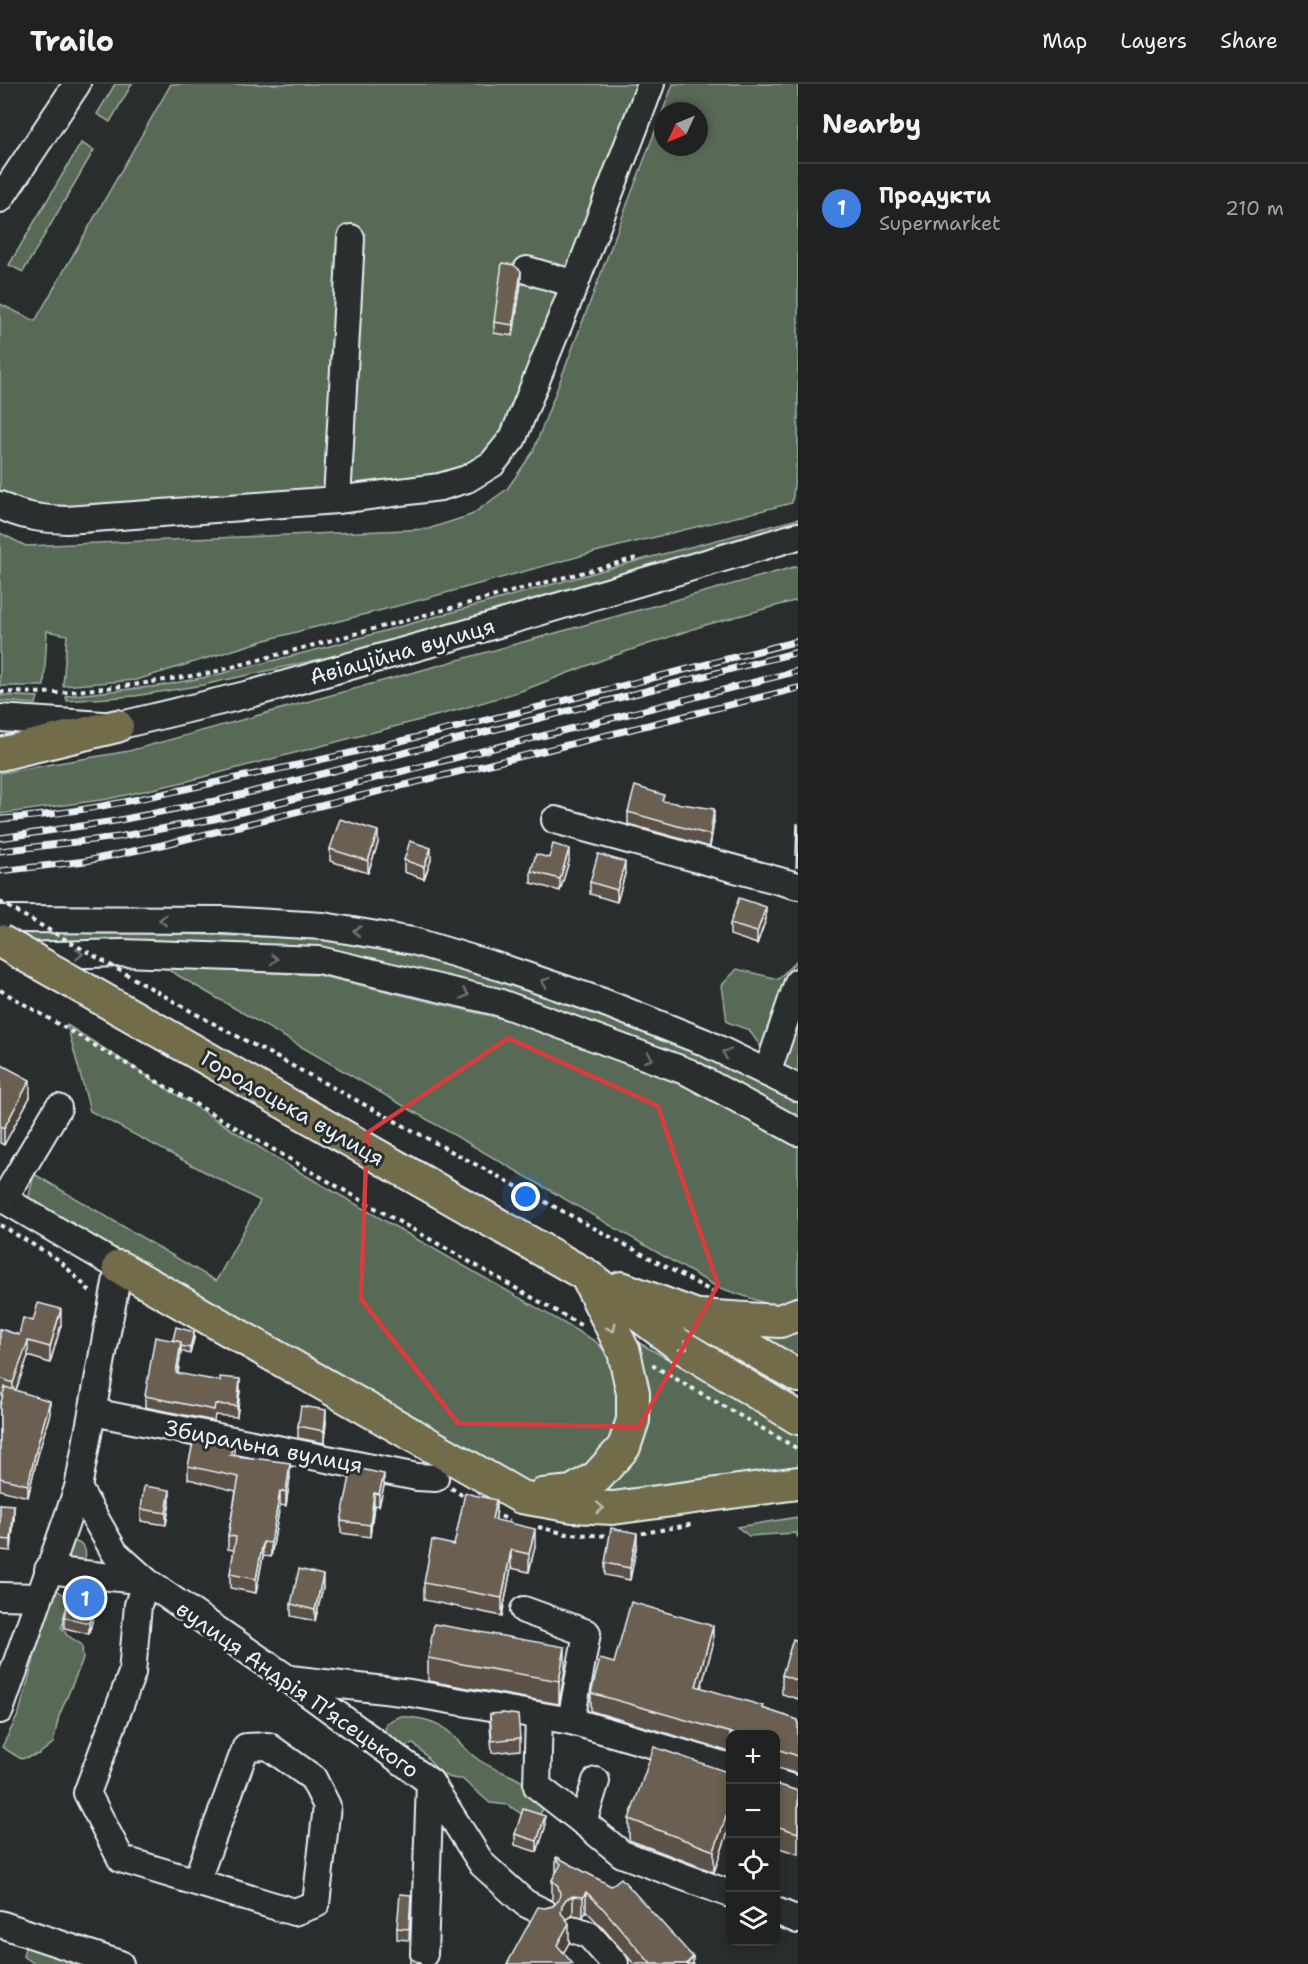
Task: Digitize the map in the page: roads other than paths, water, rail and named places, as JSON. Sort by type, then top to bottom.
[{"type":"main road","points":[[0,754],[117,726]]},
{"type":"main road","name":"Городоцька вулиця","points":[[0,941],[586,1275],[679,1344],[798,1418]]},
{"type":"main road","points":[[118,1267],[521,1497],[573,1506],[613,1508],[798,1483]]},
{"type":"main road","points":[[521,1497],[572,1492],[597,1477],[624,1448],[633,1420],[633,1393],[624,1353],[586,1275]]},
{"type":"main road","name":"Городоцька вулиця","points":[[586,1275],[694,1315],[798,1376]]},
{"type":"main road","points":[[694,1315],[780,1321],[798,1314]]},
{"type":"street","points":[[0,199],[77,84]]},
{"type":"street","points":[[0,505],[31,518],[68,520],[338,500],[440,487],[467,479],[492,464],[513,438],[575,284],[651,84]]},
{"type":"street","points":[[338,500],[351,238]]},
{"type":"street","points":[[527,270],[575,284]]},
{"type":"street","name":"Авіаційна вулиця","points":[[0,718],[117,726],[266,690],[798,536]]},
{"type":"street","points":[[555,820],[798,886]]},
{"type":"street","points":[[0,919],[222,920],[323,926],[413,941],[500,967],[603,1002],[704,1042],[798,1088]]},
{"type":"street","points":[[0,957],[122,952],[319,960],[498,1002],[688,1072],[798,1132]]},
{"type":"street","points":[[767,1073],[798,982]]},
{"type":"street","points":[[0,1710],[78,1488],[118,1267],[2,1198],[58,1108]]},
{"type":"street","name":"Збиральна вулиця","points":[[93,1412],[417,1477],[435,1478]]},
{"type":"street","name":"вулиця Андрія Пʼясецького","points":[[78,1488],[115,1553],[146,1581],[287,1678],[430,1782],[482,1864],[525,1903],[545,1913]]},
{"type":"street","points":[[48,1570],[146,1581],[138,1605],[132,1673],[87,1793],[121,1859],[196,1882],[294,1912],[316,1904],[327,1806],[313,1778],[268,1746],[246,1747],[196,1882]]},
{"type":"street","points":[[0,1596],[38,1597]]},
{"type":"street","points":[[524,1610],[587,1633],[571,1721]]},
{"type":"street","points":[[287,1678],[410,1694],[571,1721],[726,1766]]},
{"type":"street","points":[[539,1716],[537,1786],[622,1854],[726,1893]]},
{"type":"street","points":[[583,1822],[596,1780]]},
{"type":"street","points":[[424,1954],[430,1782]]},
{"type":"street","points":[[780,1783],[798,1790]]},
{"type":"street","points":[[780,1913],[798,1920]]},
{"type":"street","points":[[0,1924],[120,1964]]},
{"type":"street","points":[[582,1933],[615,1964]]},
{"type":"railway","points":[[0,819],[93,808],[315,761],[798,641]]},
{"type":"railway","points":[[0,838],[115,821],[220,800],[798,652]]},
{"type":"railway","points":[[0,851],[118,837],[214,819],[798,671]]},
{"type":"railway","points":[[0,871],[86,861],[162,845],[798,688]]},
{"type":"place","name":"Продукти","points":[[85,1598]]}]
